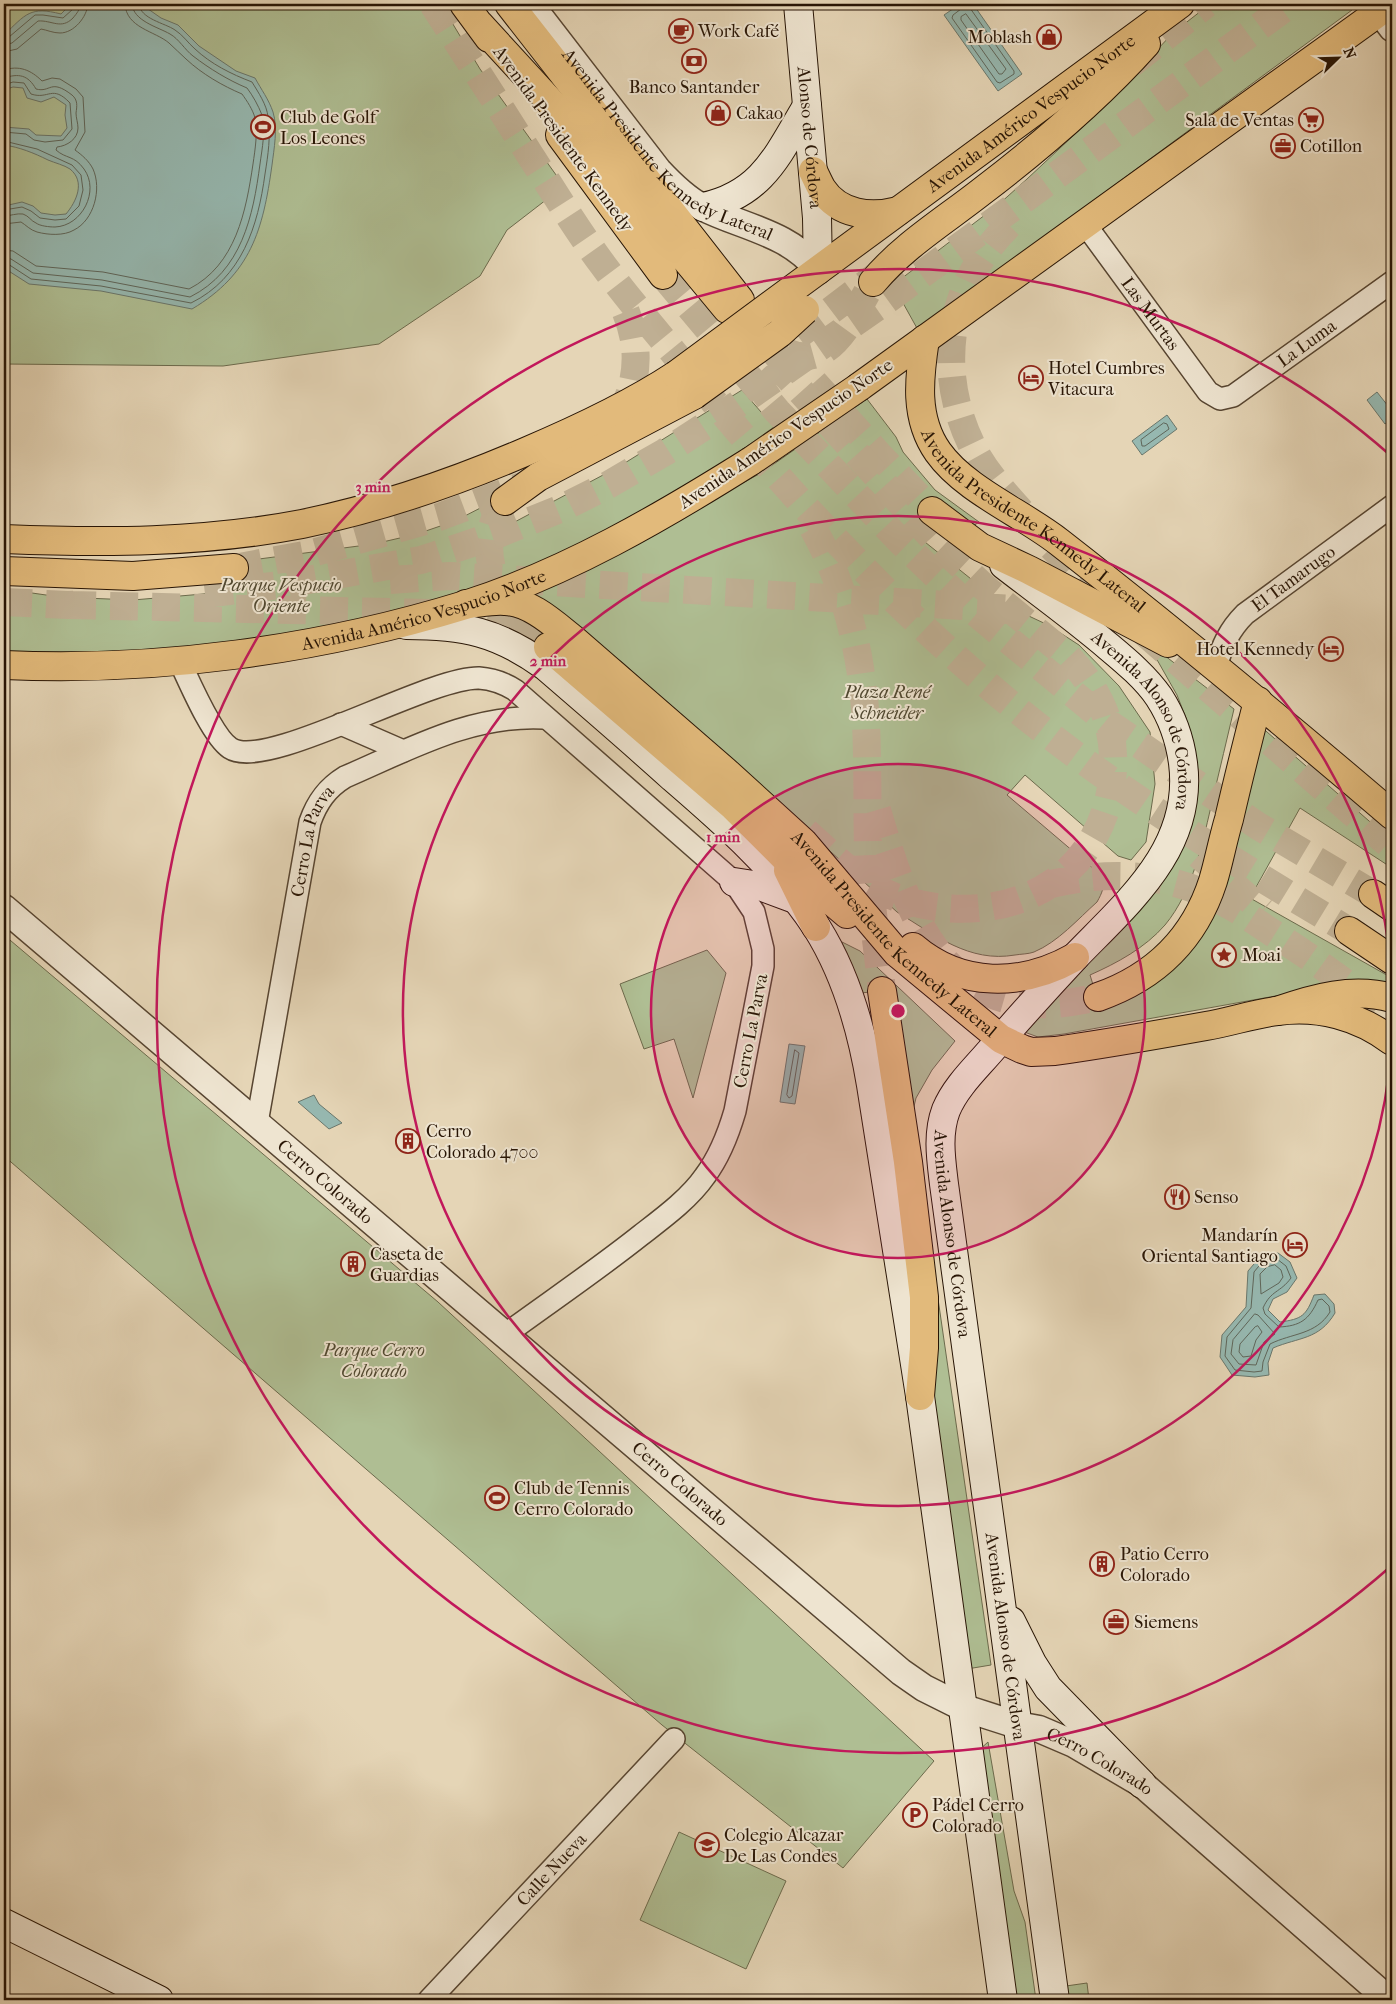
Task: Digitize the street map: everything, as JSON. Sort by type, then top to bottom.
[{"type":"main road","name":"Avenida Presidente Kennedy Lateral","points":[[471,14],[601,157],[640,203],[734,301],[509,4]]},
{"type":"main road","name":"Alonso de Córdova","points":[[798,4],[813,172],[818,270]]},
{"type":"main road","points":[[873,282],[899,254],[1035,150],[1073,118],[1132,60],[1180,4]]},
{"type":"main road","name":"Avenida Américo Vespucio Norte","points":[[4,539],[132,542],[193,538],[301,524],[354,512],[457,480],[562,437],[652,391],[685,385],[798,300],[818,270],[1180,4]]},
{"type":"main road","name":"Avenida Américo Vespucio Norte","points":[[4,665],[80,666],[179,660],[279,648],[390,625],[466,604],[517,585],[587,554],[643,526],[751,461],[859,387],[1384,12]]},
{"type":"main road","name":"Avenida Presidente Kennedy","points":[[471,14],[663,275]]},
{"type":"main road","points":[[703,207],[729,200],[749,188],[761,177],[782,148],[807,106]]},
{"type":"main road","points":[[813,172],[823,190],[845,208],[873,216],[899,210]]},
{"type":"main road","name":"Avenida Presidente Kennedy Lateral","points":[[925,339],[919,379],[922,416],[928,436],[953,470],[1056,539],[1258,701],[1392,815]]},
{"type":"main road","points":[[505,501],[527,483],[685,385]]},
{"type":"main road","name":"Avenida Presidente Kennedy Lateral","points":[[932,511],[980,547],[1029,570],[1216,667]]},
{"type":"main road","name":"Avenida Alonso de Córdova","points":[[980,547],[1090,630],[1144,679],[1158,697],[1177,734],[1185,777],[1182,813],[1171,843],[1150,877],[1111,922],[1075,957],[974,1069],[950,1103],[943,1121],[940,1152],[1055,2000]]},
{"type":"main road","points":[[4,571],[133,576],[234,568]]},
{"type":"main road","name":"Avenida Presidente Kennedy Lateral","points":[[466,604],[507,601],[526,606],[554,624],[725,771],[803,842],[897,954],[1001,1039],[1022,1049],[1031,1052],[1055,1051],[1208,1026],[1277,1011],[1302,1010],[1340,1015],[1374,1029],[1392,1041]]},
{"type":"main road","points":[[390,625],[442,625],[462,628],[499,638],[522,649],[551,671],[729,827],[795,900],[816,927]]},
{"type":"main road","points":[[548,647],[734,807],[830,901],[897,954]]},
{"type":"main road","points":[[1098,997],[1126,986],[1158,966],[1173,952],[1197,918],[1213,880],[1258,701]]},
{"type":"main road","points":[[803,842],[904,940],[918,952],[950,970],[986,978],[1024,977],[1059,966],[1075,957]]},
{"type":"main road","points":[[772,843],[797,887],[837,967],[848,992],[865,1051],[920,1396],[1003,2000]]},
{"type":"main road","points":[[734,882],[778,891],[795,900]]},
{"type":"main road","points":[[1349,931],[1392,960]]},
{"type":"main road","points":[[882,991],[908,1162],[922,1281],[924,1331],[920,1396]]},
{"type":"main road","points":[[1277,1011],[1316,999],[1351,993],[1375,994],[1392,998]]},
{"type":"main road","points":[[1002,1605],[1032,1663],[1048,1688],[1142,1784]]},
{"type":"main road","points":[[4,1923],[159,2000]]},
{"type":"street","name":"Avenida Presidente Kennedy Lateral","points":[[530,4],[658,170],[676,189],[703,207],[791,244],[806,255],[818,270]]},
{"type":"street","name":"Las Murtas","points":[[1085,224],[1208,392],[1220,399]]},
{"type":"street","name":"La Luma","points":[[1220,399],[1233,396],[1392,282]]},
{"type":"street","name":"El Tamarugo","points":[[1216,667],[1223,644],[1234,625],[1245,614],[1392,506]]},
{"type":"street","name":"Cerro La Parva","points":[[179,660],[210,724],[221,740],[230,748],[246,753],[301,740],[435,688],[477,678],[493,680],[507,685],[734,882],[748,902],[758,925],[763,949],[763,966],[735,1111],[721,1150],[704,1178],[662,1218],[562,1295],[506,1334]]},
{"type":"street","name":"Cerro La Parva","points":[[257,1123],[313,814],[321,798],[334,784],[345,777],[448,732],[472,724],[523,717],[544,718]]},
{"type":"street","points":[[341,724],[403,751]]},
{"type":"street","name":"Cerro Colorado","points":[[4,908],[506,1334],[900,1672],[924,1688],[964,1708],[1039,1730],[1074,1744],[1142,1784],[1389,2000]]},
{"type":"street","name":"Calle Nueva","points":[[429,2000],[674,1739]]},
{"type":"green space","name":"Club de Golf Los Leones","points":[[4,4],[421,4],[431,20],[445,11],[480,69],[564,186],[507,230],[480,276],[379,344],[223,366],[4,364]]},
{"type":"green space","points":[[1210,4],[1348,4],[1352,10],[918,330],[893,285],[998,205],[1090,120],[1174,32]]},
{"type":"green space","name":"Parque Vespucio Oriente","points":[[742,390],[774,427],[684,491],[597,543],[403,616],[166,653],[4,653],[4,589],[60,597],[133,600],[238,591],[236,562],[374,544],[417,534],[455,521],[492,502],[509,525],[620,466]]},
{"type":"green space","name":"Plaza René Schneider","points":[[867,399],[896,437],[903,452],[935,490],[979,522],[969,529],[936,501],[910,530],[1001,603],[1048,625],[1079,645],[1119,686],[1150,732],[1155,784],[1146,842],[1131,860],[1118,856],[1025,775],[1007,795],[1101,875],[1103,882],[1102,892],[1097,902],[1059,936],[1043,948],[1032,953],[998,956],[982,955],[967,951],[939,938],[897,912],[622,662],[530,598],[761,473]]},
{"type":"green space","points":[[1147,642],[1234,709],[1201,847],[1190,881],[1175,911],[1165,925],[1149,941],[1120,960],[1090,975],[1100,1007],[1179,960],[1259,725],[1392,841],[1392,868],[1300,808],[1250,898],[1392,978],[1392,981],[1331,986],[1064,1034],[1038,1037],[1016,1029],[1117,928],[1192,761],[1186,718],[1177,695]]},
{"type":"green space","name":"Parque Cerro Colorado","points":[[4,935],[438,1302],[934,1761],[843,1868],[662,1725],[4,1156]]},
{"type":"green space","points":[[842,942],[860,951],[955,1041],[932,1070],[916,1098],[910,1123],[889,990],[861,993],[839,947]]},
{"type":"green space","points":[[707,950],[726,973],[693,1098],[674,1039],[644,1049],[620,984]]},
{"type":"green space","points":[[934,1271],[991,1665],[967,1669],[928,1390]]},
{"type":"green space","points":[[988,1742],[1014,1891],[1025,1922],[1036,2000],[1013,2000],[978,1751]]},
{"type":"green space","points":[[679,1832],[786,1881],[746,1969],[640,1920]]},
{"type":"green space","points":[[1087,1983],[1089,2000],[1068,2000],[1066,1986]]},
{"type":"water","points":[[71,4],[141,4],[161,18],[178,25],[199,46],[236,71],[255,78],[271,108],[275,125],[275,145],[264,210],[251,248],[241,265],[228,281],[192,309],[101,291],[29,284],[4,268],[4,206],[22,202],[33,206],[41,213],[66,214],[76,198],[78,180],[75,174],[68,168],[15,147],[4,145],[4,127],[29,129],[36,135],[61,136],[67,128],[66,105],[54,97],[41,102],[27,98],[23,88],[13,87],[4,90],[4,35],[29,14],[42,11],[61,14]]},
{"type":"water","points":[[960,4],[973,4],[1022,74],[998,91],[944,15]]},
{"type":"water","points":[[1377,392],[1392,411],[1392,419],[1385,424],[1367,400]]},
{"type":"water","points":[[1167,415],[1177,429],[1142,455],[1132,441]]},
{"type":"water","points":[[789,1044],[805,1046],[795,1104],[780,1102]]},
{"type":"water","points":[[314,1095],[319,1104],[342,1123],[329,1129],[298,1102]]},
{"type":"water","points":[[1278,1253],[1290,1262],[1297,1278],[1287,1292],[1273,1299],[1268,1310],[1280,1322],[1298,1318],[1306,1312],[1314,1295],[1325,1294],[1334,1304],[1335,1313],[1329,1322],[1315,1333],[1273,1348],[1268,1363],[1269,1375],[1255,1377],[1232,1375],[1220,1357],[1222,1335],[1246,1307],[1248,1271],[1260,1257]]},
{"type":"tunnel","points":[[433,4],[593,252],[642,315],[764,461],[850,555],[895,600],[990,687],[1076,755],[1152,809],[1349,931]]},
{"type":"tunnel","points":[[1131,64],[1206,4]]},
{"type":"tunnel","points":[[205,594],[280,585],[421,560],[493,536],[560,509],[608,485],[665,452],[728,411],[880,305],[1290,4]]},
{"type":"tunnel","points":[[1009,225],[987,250],[971,277],[959,306],[953,335],[951,366],[955,397],[964,427],[978,457],[994,481],[1026,517]]},
{"type":"tunnel","points":[[764,361],[891,265]]},
{"type":"tunnel","points":[[663,275],[777,411],[901,542],[970,608],[1111,725],[1258,826],[1373,894]]},
{"type":"tunnel","points":[[786,352],[802,356],[816,354],[828,347],[849,323],[873,282]]},
{"type":"tunnel","points":[[618,419],[631,389],[636,360],[632,331],[621,301]]},
{"type":"tunnel","points":[[758,320],[932,511]]},
{"type":"tunnel","points":[[745,329],[936,542],[985,588],[1072,661],[1097,695],[1111,734],[1112,782],[1107,806],[1098,829],[1086,849],[1071,868],[1052,883],[1015,901],[995,906],[954,909],[914,903],[895,897],[858,876],[804,830]]},
{"type":"tunnel","points":[[234,568],[309,554],[439,517],[527,484]]},
{"type":"tunnel","points":[[505,501],[494,522],[489,542],[490,561],[496,580],[506,599],[518,616],[548,647]]},
{"type":"tunnel","points":[[813,528],[835,574],[850,622],[861,672],[866,723],[869,869],[882,991]]},
{"type":"tunnel","points":[[1052,547],[1086,582],[1392,847]]},
{"type":"tunnel","points":[[390,580],[450,576],[1016,609]]},
{"type":"tunnel","points":[[4,602],[85,604]]},
{"type":"tunnel","points":[[68,605],[476,614],[525,626],[573,643]]},
{"type":"tunnel","points":[[877,810],[905,894],[923,930],[945,961],[972,985],[1006,999],[1048,1004],[1098,997]]},
{"type":"tunnel","points":[[1199,855],[1263,911]]},
{"type":"tunnel","points":[[1051,884],[1096,877],[1140,877],[1183,885],[1204,893],[1237,909],[1332,973],[1392,1017]]},
{"type":"place","name":"Work Café","points":[[681,31]]},
{"type":"place","name":"Moblash","points":[[1049,37]]},
{"type":"place","name":"Banco Santander","points":[[694,61]]},
{"type":"place","name":"Cakao","points":[[718,113]]},
{"type":"place","name":"Sala de Ventas","points":[[1311,120]]},
{"type":"place","name":"Club de Golf Los Leones","points":[[263,127]]},
{"type":"place","name":"Cotillon","points":[[1283,146]]},
{"type":"place","name":"Hotel Cumbres Vitacura","points":[[1031,378]]},
{"type":"place","name":"Hotel Kennedy","points":[[1331,649]]},
{"type":"place","name":"Moai","points":[[1224,955]]},
{"type":"place","name":"Cerro Colorado 4700","points":[[408,1141]]},
{"type":"place","name":"Senso","points":[[1177,1197]]},
{"type":"place","name":"Mandarín Oriental Santiago","points":[[1295,1245]]},
{"type":"place","name":"Caseta de Guardias","points":[[353,1264]]},
{"type":"place","name":"Club de Tennis Cerro Colorado","points":[[497,1498]]},
{"type":"place","name":"Patio Cerro Colorado","points":[[1102,1564]]},
{"type":"place","name":"Siemens","points":[[1116,1622]]},
{"type":"place","name":"Pádel Cerro Colorado","points":[[915,1815]]},
{"type":"place","name":"Colegio Alcazar De Las Condes","points":[[707,1845]]}]
